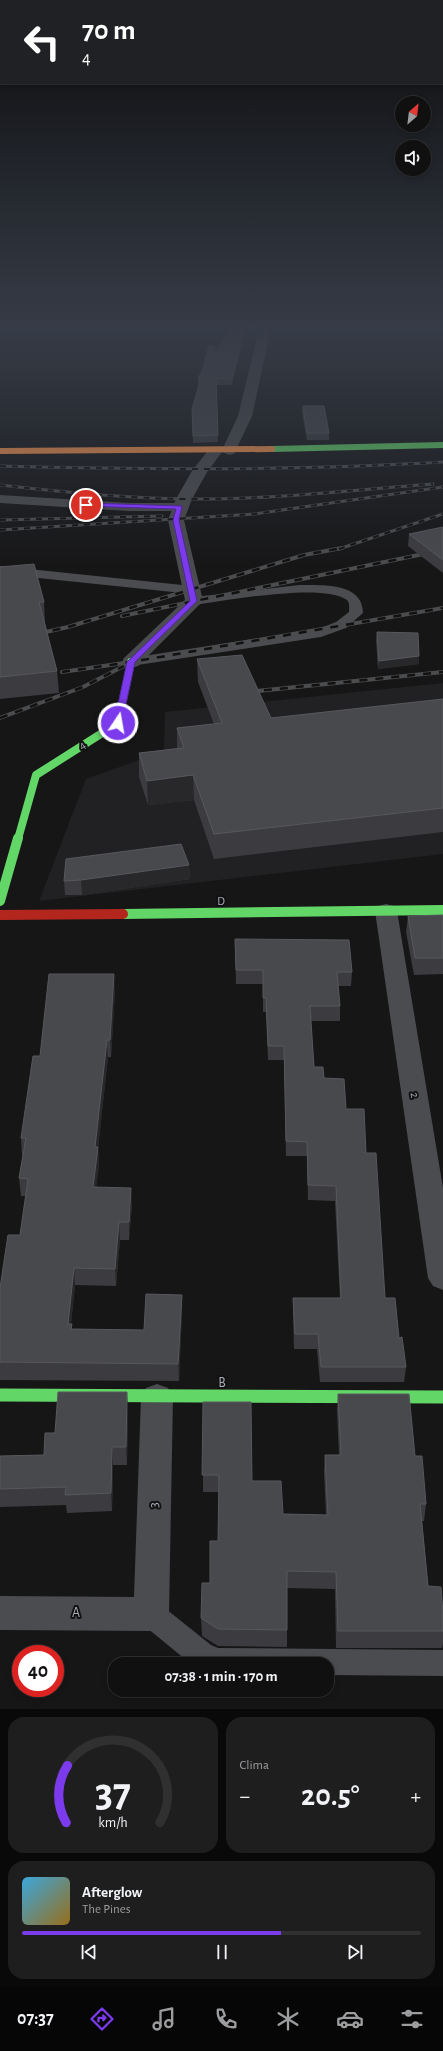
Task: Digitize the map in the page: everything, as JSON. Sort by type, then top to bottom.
[{"type":"street","points":[[131,662],[193,596],[176,520],[180,507],[200,471],[222,451],[245,416],[247,406]]},
{"type":"street","points":[[0,451],[222,451],[443,445]]},
{"type":"street","name":"4","points":[[0,902],[36,775],[118,723],[131,662]]},
{"type":"street","name":"D","points":[[0,915],[443,910]]},
{"type":"street","name":"2","points":[[386,911],[443,1278]]},
{"type":"street","name":"B","points":[[0,1394],[443,1397]]},
{"type":"street","name":"3","points":[[151,1614],[157,1396]]},
{"type":"street","name":"A","points":[[0,1613],[151,1614]]},
{"type":"lane","points":[[0,499],[129,507],[180,507]]},
{"type":"lane","points":[[0,570],[193,596],[312,589],[342,592],[352,597],[356,603],[356,613],[341,625],[321,633],[131,662]]},
{"type":"lane","points":[[151,1614],[210,1660],[443,1663]]},
{"type":"shaded area","points":[[443,683],[443,854],[39,901],[86,779],[164,751],[165,712]]},
{"type":"building","points":[[193,406],[217,406],[218,435],[193,436]]},
{"type":"building","points":[[303,406],[324,406],[329,433],[307,433]]},
{"type":"building","points":[[443,527],[443,560],[409,534]]},
{"type":"building","points":[[34,564],[44,602],[39,602],[57,671],[0,677],[0,567]]},
{"type":"building","points":[[377,632],[418,633],[419,656],[379,661]]},
{"type":"building","points":[[242,655],[271,718],[443,699],[443,808],[214,834],[193,775],[147,781],[139,753],[184,748],[177,728],[222,723],[197,659]]},
{"type":"building","points":[[181,844],[189,865],[64,881],[66,859]]},
{"type":"building","points":[[443,915],[443,958],[415,958],[408,916]]},
{"type":"building","points":[[235,939],[349,940],[352,972],[337,972],[340,1006],[310,1006],[314,1067],[323,1067],[324,1078],[344,1079],[346,1109],[364,1109],[366,1153],[376,1153],[385,1298],[395,1298],[399,1338],[402,1337],[406,1367],[321,1367],[318,1334],[295,1334],[293,1298],[341,1298],[336,1186],[308,1185],[307,1142],[286,1141],[284,1046],[268,1046],[266,998],[263,998],[263,970],[236,970]]},
{"type":"building","points":[[49,974],[114,974],[110,1040],[107,1040],[95,1147],[98,1147],[93,1187],[131,1188],[129,1222],[119,1222],[115,1269],[74,1268],[68,1324],[72,1324],[71,1329],[144,1330],[146,1294],[182,1295],[178,1364],[0,1362],[0,1288],[8,1235],[20,1235],[28,1179],[19,1178],[26,1138],[21,1138],[33,1056],[40,1056]]},
{"type":"building","points":[[58,1392],[127,1392],[126,1447],[112,1447],[111,1493],[65,1495],[66,1487],[0,1489],[0,1456],[44,1455],[45,1433],[55,1433]]},
{"type":"building","points":[[338,1394],[409,1394],[415,1456],[422,1456],[426,1504],[420,1504],[428,1586],[441,1587],[443,1631],[338,1631],[336,1572],[287,1571],[287,1630],[218,1629],[201,1618],[202,1583],[210,1583],[210,1541],[218,1541],[219,1475],[202,1475],[203,1402],[251,1402],[252,1481],[281,1481],[283,1514],[328,1515],[325,1455],[341,1455]]},
{"type":"railway","points":[[0,466],[222,469],[332,467],[443,462]]},
{"type":"railway","points":[[0,485],[92,494],[185,499],[216,499],[278,496],[433,484]]},
{"type":"railway","points":[[0,530],[254,514],[443,487]]},
{"type":"railway","points":[[342,548],[443,514]]},
{"type":"railway","points":[[0,520],[162,516]]},
{"type":"railway","points":[[37,634],[68,627],[304,555],[342,548]]},
{"type":"railway","points":[[122,616],[443,550]]},
{"type":"railway","points":[[62,672],[131,662],[443,608]]},
{"type":"railway","points":[[0,718],[83,687],[124,666]]},
{"type":"railway","points":[[248,692],[443,672]]},
{"type":"traffic: fast","points":[[272,449],[443,445]]},
{"type":"traffic: fast","points":[[0,901],[36,775],[118,723],[131,662]]},
{"type":"traffic: fast","points":[[123,914],[443,910]]},
{"type":"traffic: fast","points":[[0,1395],[443,1397]]},
{"type":"traffic: slow","points":[[0,451],[272,449]]},
{"type":"traffic: jam","points":[[0,915],[123,914]]},
{"type":"route","points":[[86,505],[180,507],[176,520],[194,601],[131,662],[118,723]]}]
